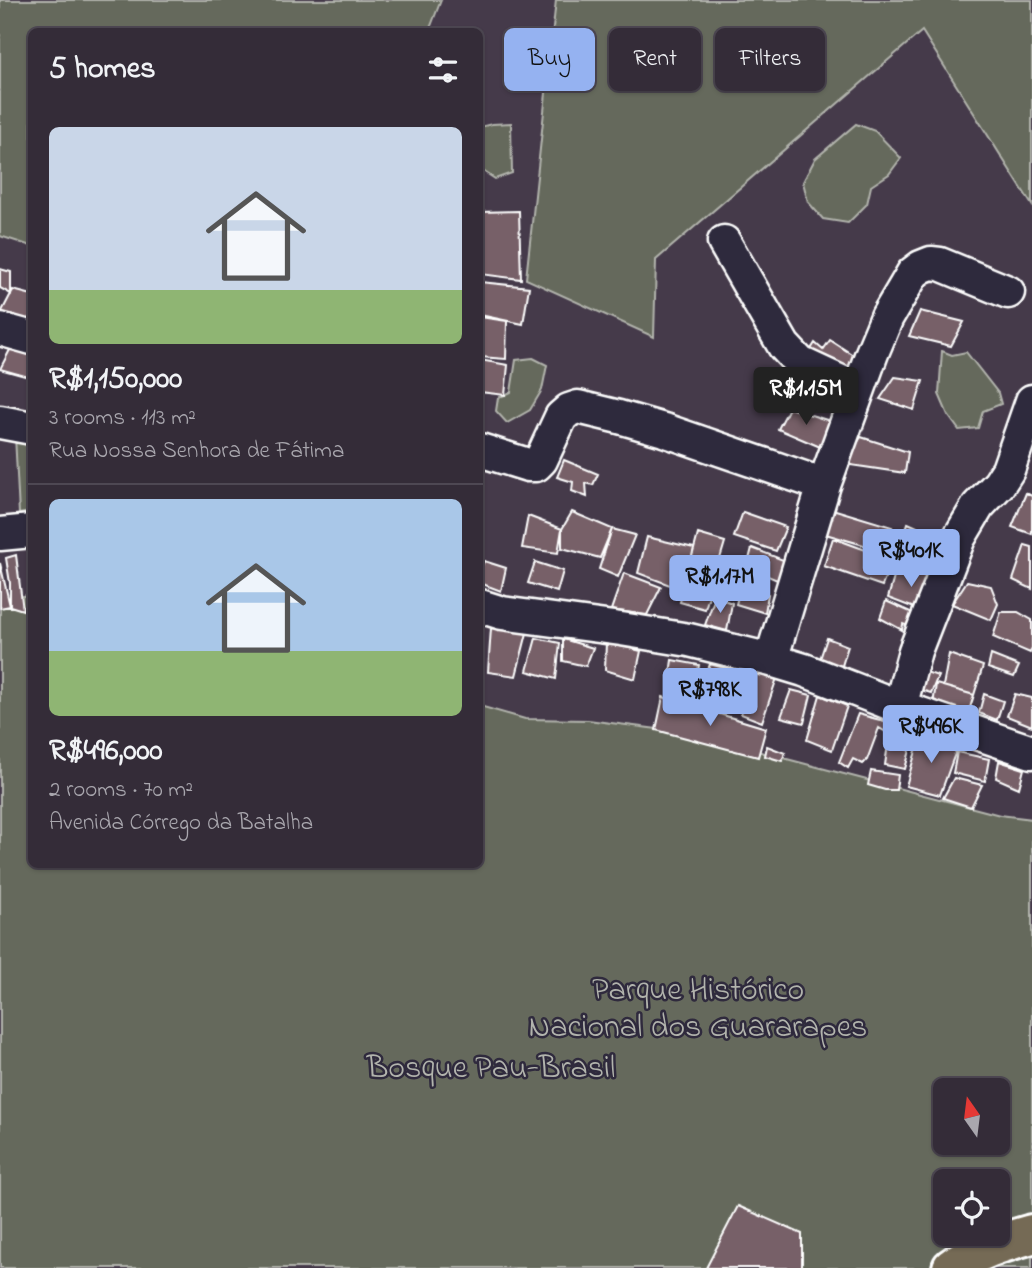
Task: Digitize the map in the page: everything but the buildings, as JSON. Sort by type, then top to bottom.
[{"type":"main road","points":[[952,1268],[960,1261],[999,1243],[1032,1234]]},
{"type":"street","points":[[724,242],[784,346],[800,363],[858,390]]},
{"type":"street","points":[[771,660],[824,485],[858,390],[887,317],[913,273],[931,263],[940,264],[1008,292]]},
{"type":"street","points":[[0,328],[28,337]]},
{"type":"street","points":[[900,707],[915,651],[959,538],[978,506],[1008,470],[1032,401]]},
{"type":"street","points":[[483,451],[536,465],[541,460],[561,417],[578,407],[664,430],[824,485]]},
{"type":"street","points":[[0,422],[28,427]]},
{"type":"street","points":[[0,534],[28,531]]},
{"type":"street","points":[[483,607],[502,613],[689,640],[771,660],[1032,752]]},
{"type":"green space","points":[[0,0],[441,0],[430,28],[28,28],[28,245],[0,236]]},
{"type":"green space","points":[[556,0],[1032,0],[1032,205],[922,31],[656,260],[654,337],[526,279],[546,91],[595,91],[595,28],[553,28]]},
{"type":"green space","points":[[511,123],[512,173],[495,179],[483,171],[483,126]]},
{"type":"green space","points":[[856,124],[875,131],[901,158],[889,174],[871,186],[867,204],[848,223],[823,219],[808,202],[803,182],[815,159]]},
{"type":"green space","points":[[942,351],[952,355],[966,352],[998,393],[1001,404],[983,411],[978,428],[959,430],[948,415],[939,394]]},
{"type":"green space","points":[[533,358],[547,365],[542,390],[530,410],[507,423],[496,411],[498,398],[511,392],[516,360]]},
{"type":"green space","points":[[15,435],[28,436],[28,512],[19,514]]},
{"type":"green space","name":"Bosque Pau-Brasil","points":[[28,595],[28,868],[483,868],[483,707],[525,719],[588,720],[688,733],[1000,815],[1032,819],[1032,1268],[0,1268],[0,602]]},
{"type":"park label","name":"Parque Histórico Nacional dos Guararapes","points":[[698,1006]]}]
